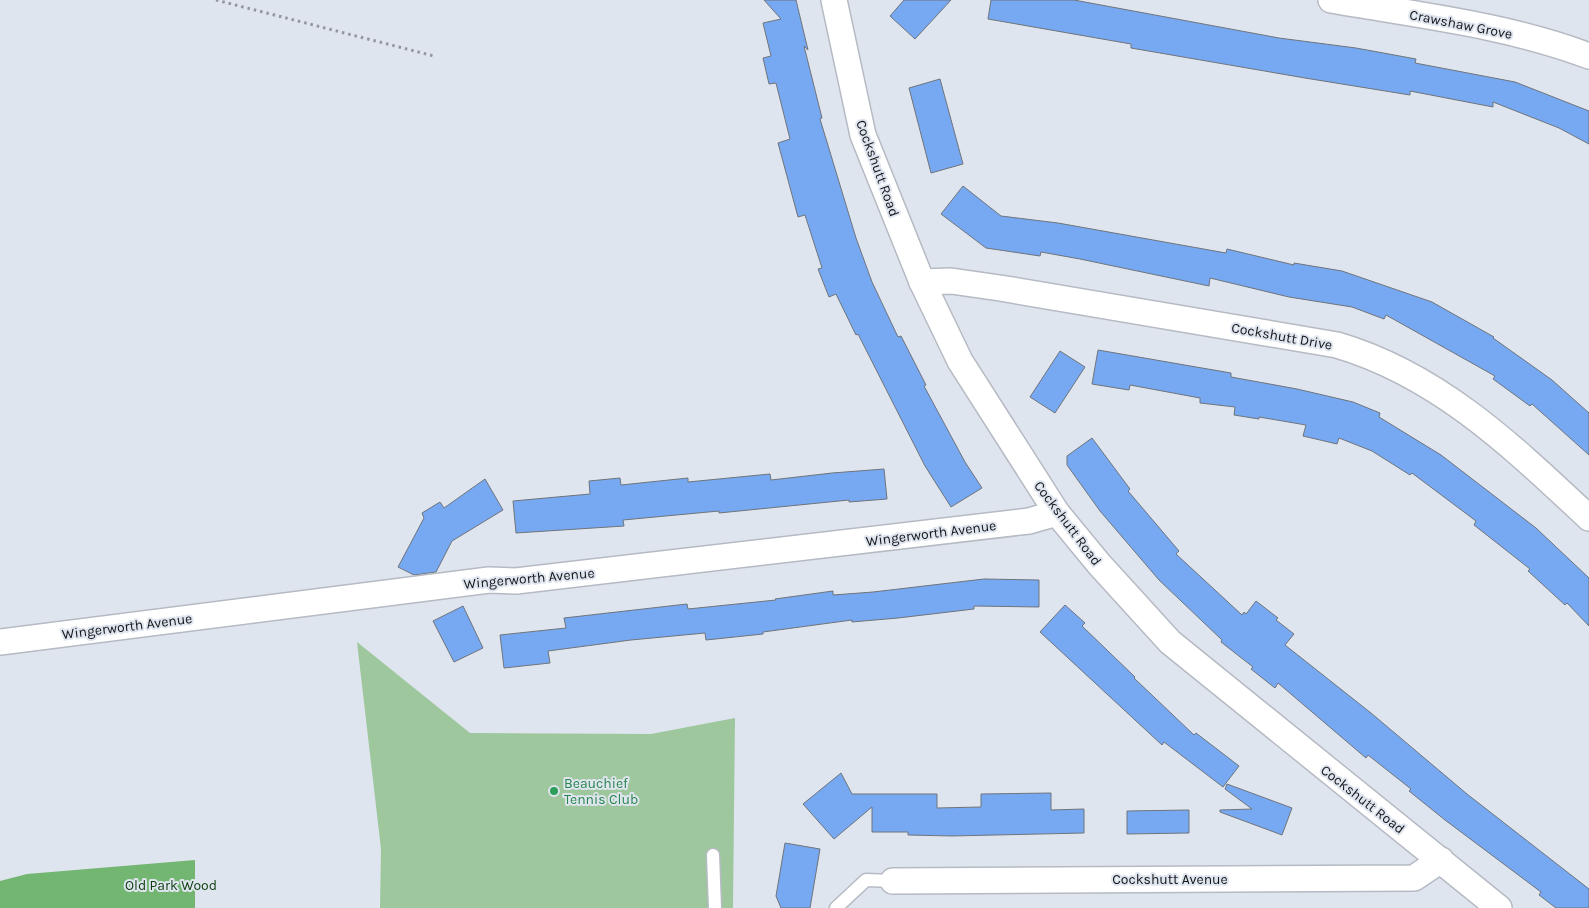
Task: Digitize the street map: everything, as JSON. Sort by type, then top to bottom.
[{"type":"street","name":"Cockshutt Road","points":[[834,0],[863,135],[922,282],[960,361],[1057,513],[1099,564],[1170,642],[1499,908]]},
{"type":"street","name":"Crawshaw Grove","points":[[1331,0],[1500,30],[1557,44],[1589,56]]},
{"type":"street","name":"Cockshutt Drive","points":[[922,282],[951,281],[1000,288],[1337,345],[1370,355],[1431,386],[1475,417],[1526,459],[1589,518]]},
{"type":"street","name":"Wingerworth Avenue","points":[[0,642],[489,580],[516,582],[1029,522],[1057,513]]},
{"type":"street","name":"Cockshutt Avenue","points":[[893,881],[1414,878],[1441,860]]},
{"type":"lane","points":[[713,855],[715,908]]},
{"type":"lane","points":[[836,908],[866,880],[893,881]]},
{"type":"path","points":[[216,0],[434,56]]},
{"type":"green space","name":"Beauchief Tennis Club","points":[[357,642],[470,733],[651,734],[735,718],[733,908],[380,908],[381,849]]},
{"type":"green space","name":"Old Park Wood","points":[[195,860],[195,908],[0,908],[0,881],[27,874]]},
{"type":"building","points":[[764,0],[796,0],[808,50],[804,46],[822,118],[820,119],[856,238],[872,282],[898,337],[901,336],[926,385],[924,386],[965,462],[982,488],[951,507],[925,466],[836,294],[829,297],[818,269],[822,268],[805,215],[798,217],[778,143],[790,139],[776,83],[769,84],[763,58],[771,56],[763,23],[781,19]]},
{"type":"building","points":[[904,0],[951,0],[915,39],[890,16]]},
{"type":"building","points":[[991,0],[1074,0],[1279,38],[1356,48],[1416,59],[1415,63],[1515,82],[1589,111],[1589,144],[1559,128],[1493,102],[1493,107],[1410,91],[1410,95],[1305,78],[1131,48],[1131,44],[988,19]]},
{"type":"building","points":[[940,79],[963,164],[931,173],[909,88]]},
{"type":"building","points":[[963,186],[1001,216],[1058,223],[1226,253],[1227,249],[1294,265],[1294,263],[1342,271],[1432,302],[1494,337],[1552,380],[1589,413],[1589,455],[1532,404],[1530,406],[1493,379],[1495,376],[1386,315],[1384,319],[1352,307],[1289,297],[1210,278],[1209,286],[1041,252],[1040,256],[986,248],[941,214]]},
{"type":"building","points":[[1098,350],[1231,373],[1231,377],[1353,402],[1380,413],[1379,417],[1441,455],[1536,528],[1589,578],[1589,626],[1567,603],[1565,605],[1528,571],[1530,569],[1474,525],[1476,521],[1412,473],[1410,475],[1372,451],[1339,438],[1337,444],[1303,436],[1306,425],[1234,415],[1235,407],[1200,403],[1200,398],[1130,385],[1129,390],[1092,384]]},
{"type":"building","points":[[1060,351],[1085,367],[1055,413],[1030,397]]},
{"type":"building","points":[[1092,438],[1130,489],[1128,491],[1179,551],[1176,554],[1242,615],[1244,612],[1246,614],[1256,601],[1278,618],[1276,620],[1294,634],[1285,645],[1371,713],[1467,794],[1589,889],[1589,908],[1556,908],[1539,895],[1541,892],[1445,820],[1409,791],[1411,789],[1368,755],[1366,758],[1278,683],[1275,688],[1251,669],[1253,667],[1221,642],[1222,640],[1159,580],[1100,511],[1067,465],[1067,456]]},
{"type":"building","points":[[884,469],[887,499],[849,502],[849,500],[719,513],[719,511],[623,520],[624,526],[516,533],[513,501],[590,494],[589,481],[620,478],[621,485],[688,478],[688,482],[770,474],[771,480]]},
{"type":"building","points":[[485,479],[503,510],[452,541],[436,572],[414,575],[398,567],[424,518],[422,513],[440,502],[444,508]]},
{"type":"building","points":[[984,579],[1039,580],[1039,607],[974,606],[974,609],[898,618],[852,622],[852,620],[763,632],[763,634],[706,640],[705,633],[631,640],[548,651],[550,663],[504,668],[500,635],[566,628],[564,618],[687,604],[688,609],[776,600],[833,591],[833,595],[873,592]]},
{"type":"building","points":[[1065,605],[1085,623],[1082,626],[1194,735],[1196,733],[1239,766],[1223,787],[1164,742],[1162,745],[1040,632]]},
{"type":"building","points":[[463,606],[483,648],[454,662],[433,621]]},
{"type":"building","points":[[841,773],[852,794],[937,794],[937,808],[981,807],[981,794],[1051,793],[1051,810],[1084,809],[1084,833],[952,836],[908,835],[908,832],[872,832],[872,807],[834,839],[803,804]]},
{"type":"building","points":[[1227,784],[1292,808],[1282,835],[1220,812],[1220,810],[1252,809],[1225,789]]},
{"type":"building","points":[[1189,810],[1189,833],[1127,834],[1127,811]]},
{"type":"building","points":[[785,843],[820,849],[810,908],[781,908],[776,896]]},
{"type":"place","name":"Beauchief Tennis Club","points":[[554,791]]}]
